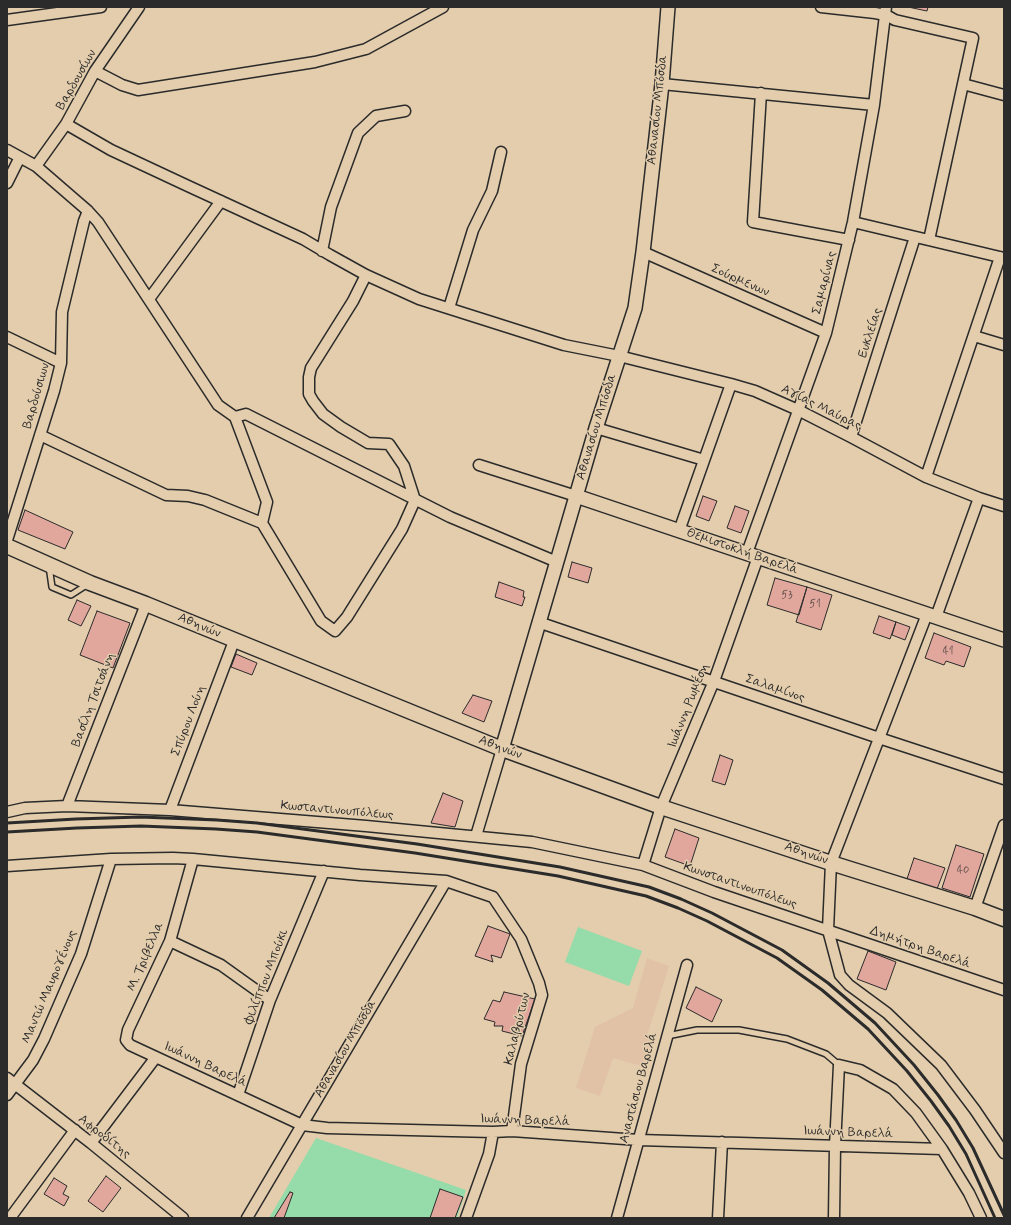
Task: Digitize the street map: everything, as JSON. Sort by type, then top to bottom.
[{"type":"main road","name":"Αθηνών","points":[[7,546],[90,583],[146,604],[502,749],[661,807],[831,863],[975,908],[1004,919]]},
{"type":"street","points":[[7,20],[49,10],[101,7]]},
{"type":"street","name":"Βαρδουσίων","points":[[36,166],[66,124],[95,71],[139,7]]},
{"type":"street","points":[[95,71],[122,85],[138,90],[315,62],[366,49],[443,7]]},
{"type":"street","name":"Αθανασίου Μπόσδα","points":[[476,836],[596,428],[635,308],[643,252],[662,84],[668,7]]},
{"type":"street","points":[[821,7],[875,13],[886,11],[895,20],[973,38],[929,240]]},
{"type":"street","name":"Σαμαρίνας","points":[[752,555],[798,410],[826,333],[849,240],[874,105],[886,11]]},
{"type":"street","points":[[662,84],[874,105]]},
{"type":"street","points":[[963,84],[1004,95]]},
{"type":"street","points":[[762,93],[753,222],[849,240]]},
{"type":"street","points":[[322,250],[331,207],[358,133],[376,116],[405,111]]},
{"type":"street","name":"Αγίας Μαύρας","points":[[66,124],[111,150],[221,202],[303,238],[366,275],[419,299],[564,345],[619,356],[755,391],[798,410],[926,477],[979,498],[1004,506]]},
{"type":"street","points":[[7,150],[36,166],[88,211],[98,222],[218,404],[235,417],[267,502],[262,523]]},
{"type":"street","points":[[449,308],[473,230],[492,192],[501,152]]},
{"type":"street","points":[[7,183],[20,157]]},
{"type":"street","points":[[149,299],[221,202]]},
{"type":"street","name":"Βαρδούσιων","points":[[7,540],[54,391],[61,363],[62,312],[84,221],[88,211]]},
{"type":"street","points":[[853,222],[1002,258],[926,477]]},
{"type":"street","name":"Ευκλείας","points":[[851,437],[915,237]]},
{"type":"street","name":"Σούρμενων","points":[[643,252],[826,333]]},
{"type":"street","points":[[40,435],[166,495],[188,496],[205,500],[262,523],[321,621],[335,631],[347,617],[402,529],[415,500],[404,466],[388,444],[368,443],[341,428],[323,414],[309,394],[309,377],[311,368],[353,301],[366,275]]},
{"type":"street","points":[[974,336],[1004,345]]},
{"type":"street","points":[[7,337],[61,363]]},
{"type":"street","points":[[679,531],[731,384]]},
{"type":"street","points":[[235,417],[246,414],[450,517],[557,562]]},
{"type":"street","points":[[596,428],[704,460]]},
{"type":"street","name":"Θεμιστοκλή Βαρελά","points":[[479,465],[576,496],[1004,640]]},
{"type":"street","points":[[979,498],[932,616],[879,738],[831,863],[828,930],[840,975],[849,985],[887,1013],[941,1065],[1002,1147]]},
{"type":"street","name":"Ιωάννη Ρωμέση","points":[[643,865],[661,807],[714,681],[752,555]]},
{"type":"street","name":"Βασίλη Τσιτσάνη","points":[[67,806],[146,604]]},
{"type":"street","name":"Σαλαμίνος","points":[[538,622],[1004,779]]},
{"type":"street","name":"Σπύρου Λούη","points":[[170,810],[234,641]]},
{"type":"street","name":"Κωσταντινουπόλεως","points":[[7,812],[25,808],[67,806],[170,810],[358,825],[532,842],[643,865]]},
{"type":"street","points":[[975,908],[1004,824]]},
{"type":"street","points":[[7,875],[10,865],[111,859],[173,858],[446,881]]},
{"type":"street","name":"Μαντώ Μαυρογένους","points":[[7,1095],[11,1081],[33,1060],[81,954],[111,859]]},
{"type":"street","name":"Μ. Τριβελλα","points":[[126,1040],[128,1030],[170,941],[194,859]]},
{"type":"street","name":"Κωνσταντινουπόλεως","points":[[643,865],[714,892],[828,930]]},
{"type":"street","name":"Φιλίππου Μπούκι","points":[[238,1094],[270,1000],[324,871]]},
{"type":"street","name":"Αθανασίου Μπόσδα","points":[[247,1218],[446,881]]},
{"type":"street","name":"Καλαβρύτων","points":[[446,881],[493,897],[521,939],[539,983],[542,995],[521,1064],[512,1131]]},
{"type":"street","name":"Δημήτρη Βαρελά","points":[[828,930],[1004,990]]},
{"type":"street","points":[[170,941],[221,965],[270,1000]]},
{"type":"street","name":"Αναστάσιου Βαρελά","points":[[617,1218],[687,965]]},
{"type":"street","name":"Ιωάννη Βαρελά","points":[[126,1040],[130,1045],[302,1125],[328,1128],[493,1132],[512,1131],[639,1140],[942,1149]]},
{"type":"street","points":[[91,1143],[156,1057]]},
{"type":"street","points":[[834,1218],[835,1146],[839,1065],[860,1070],[893,1088],[916,1113],[942,1149],[969,1193],[981,1218]]},
{"type":"street","name":"Αφροδίτης","points":[[11,1081],[91,1143],[171,1214],[183,1218]]},
{"type":"street","points":[[10,1218],[75,1130]]},
{"type":"street","points":[[466,1218],[490,1154],[493,1132]]},
{"type":"street","points":[[718,1218],[722,1142]]},
{"type":"lane","points":[[49,565],[52,587],[71,595],[90,583]]},
{"type":"lane","points":[[667,1036],[697,1030],[739,1030],[787,1040],[826,1054],[839,1065]]},
{"type":"shaded area","points":[[647,958],[669,966],[646,1039],[653,1039],[645,1067],[613,1058],[600,1096],[576,1088],[595,1027],[633,1008]]},
{"type":"green space","points":[[578,927],[642,951],[629,986],[565,962]]},
{"type":"green space","points":[[316,1138],[466,1190],[457,1218],[269,1218]]},
{"type":"building","points":[[908,7],[928,7],[927,11]]},
{"type":"building","points":[[703,496],[717,501],[709,521],[696,516]]},
{"type":"building","points":[[735,506],[749,511],[741,533],[727,528]]},
{"type":"building","points":[[25,510],[73,532],[65,549],[18,530]]},
{"type":"building","points":[[572,562],[592,568],[588,583],[568,577]]},
{"type":"building","points":[[775,578],[807,587],[799,615],[767,605]]},
{"type":"building","points":[[499,582],[524,591],[523,597],[525,597],[522,606],[495,597]]},
{"type":"building","points":[[807,587],[832,595],[821,630],[796,622]]},
{"type":"building","points":[[77,600],[91,606],[81,626],[68,620]]},
{"type":"building","points":[[97,611],[130,623],[113,668],[80,655]]},
{"type":"building","points":[[879,616],[896,622],[890,639],[873,633]]},
{"type":"building","points":[[896,622],[910,627],[905,640],[892,635]]},
{"type":"building","points":[[934,633],[971,647],[964,667],[946,661],[944,665],[925,658]]},
{"type":"building","points":[[236,654],[257,663],[252,675],[231,667]]},
{"type":"building","points":[[473,695],[492,701],[484,722],[462,713]]},
{"type":"building","points":[[720,755],[733,760],[725,785],[712,781]]},
{"type":"building","points":[[443,793],[463,801],[455,827],[431,823]]},
{"type":"building","points":[[675,829],[699,838],[690,866],[665,857]]},
{"type":"building","points":[[956,845],[984,854],[970,897],[942,888]]},
{"type":"building","points":[[914,858],[945,868],[937,889],[907,879]]},
{"type":"building","points":[[488,926],[510,934],[501,958],[491,955],[493,962],[475,956]]},
{"type":"building","points":[[868,951],[896,962],[886,990],[857,979]]},
{"type":"building","points":[[696,987],[722,1000],[712,1022],[686,1008]]},
{"type":"building","points":[[504,992],[535,999],[522,1036],[502,1031],[503,1026],[494,1026],[495,1022],[484,1019],[493,1000],[500,1002]]},
{"type":"building","points":[[106,1176],[121,1188],[103,1212],[88,1201]]},
{"type":"building","points":[[54,1178],[67,1186],[63,1194],[69,1197],[64,1206],[44,1194]]},
{"type":"building","points":[[440,1189],[463,1197],[455,1218],[430,1218]]},
{"type":"building","points":[[290,1192],[293,1193],[284,1218],[274,1218]]},
{"type":"railway","points":[[7,823],[140,817],[257,823],[417,844],[560,867],[649,887],[681,899],[712,913],[782,950],[828,983],[875,1023],[914,1065],[956,1120],[973,1148],[1004,1215]]},
{"type":"railway","points":[[7,832],[141,826],[257,832],[415,853],[558,876],[646,896],[678,908],[707,921],[777,958],[822,990],[868,1029],[907,1071],[949,1126],[966,1154],[995,1218]]}]
